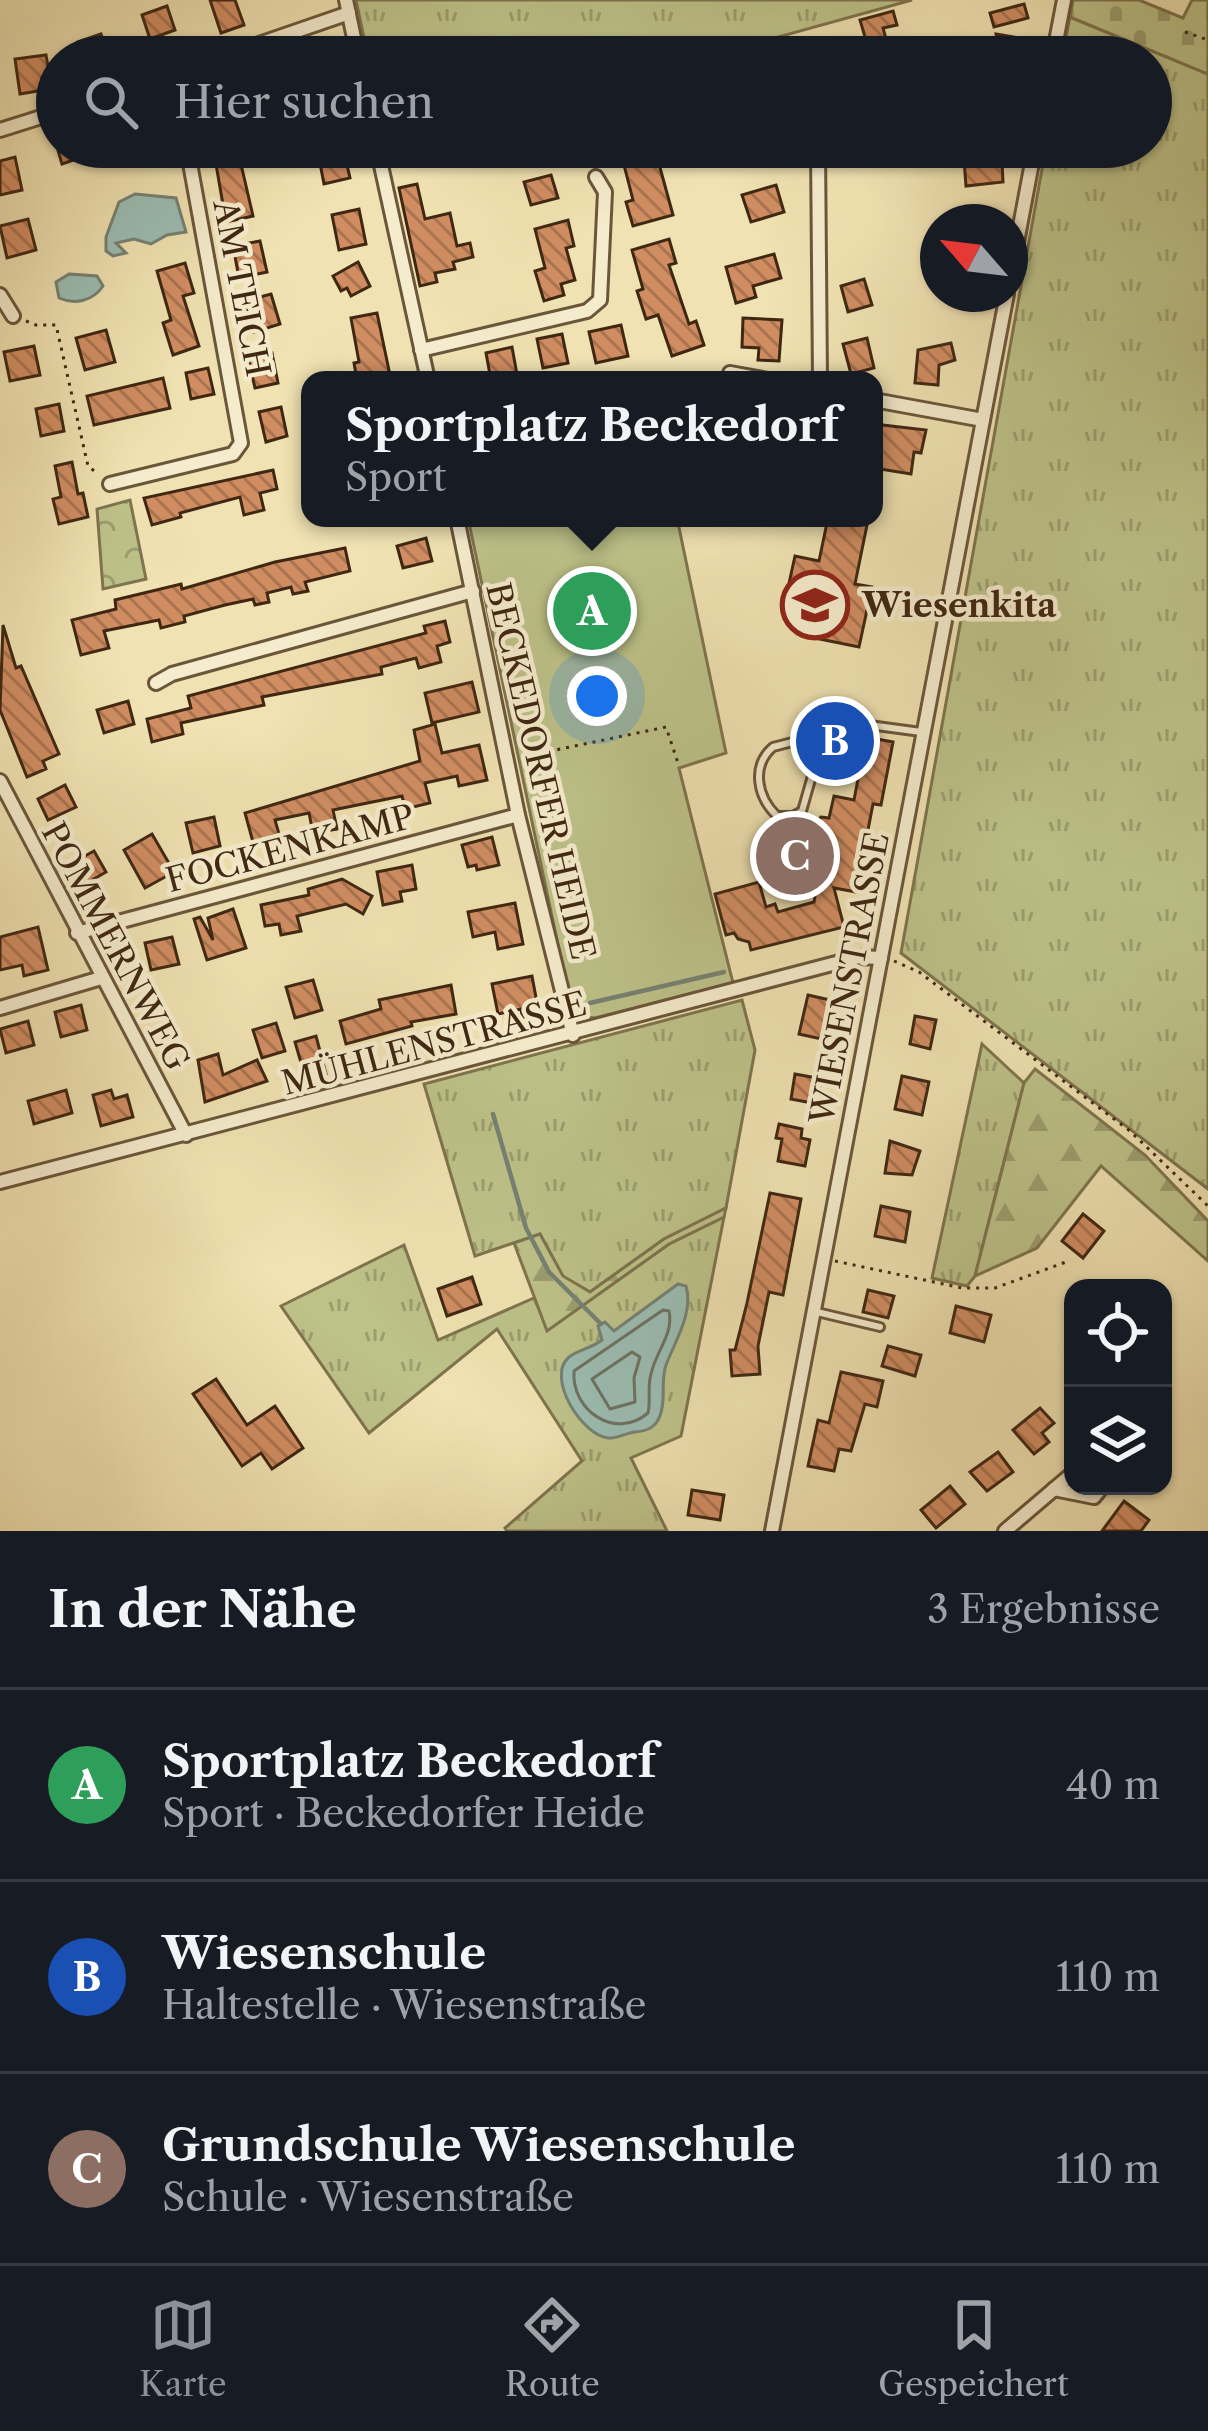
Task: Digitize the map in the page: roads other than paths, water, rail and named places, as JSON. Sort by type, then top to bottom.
[{"type":"street","points":[[1057,36],[1064,0]]},
{"type":"street","points":[[273,36],[347,7]]},
{"type":"street","points":[[0,130],[36,119]]},
{"type":"street","name":"AM TEICH","points":[[110,484],[233,454],[241,443],[192,168]]},
{"type":"street","points":[[382,168],[426,371]]},
{"type":"street","points":[[818,168],[820,371]]},
{"type":"street","points":[[1024,204],[1031,168]]},
{"type":"street","points":[[421,350],[587,311],[600,300],[605,192],[596,177]]},
{"type":"street","points":[[0,295],[14,316]]},
{"type":"street","name":"WIESENSTRASSE","points":[[772,1531],[1004,312]]},
{"type":"street","points":[[883,402],[983,420]]},
{"type":"street","name":"BECKEDORFER HEIDE","points":[[459,527],[518,815],[573,1034]]},
{"type":"street","points":[[156,683],[172,674],[473,591]]},
{"type":"street","name":"POMMERNWEG","points":[[0,781],[186,1135]]},
{"type":"street","name":"FOCKENKAMP","points":[[76,933],[518,815]]},
{"type":"street","name":"MÜHLENSTRASSE","points":[[0,1182],[859,957],[881,958]]},
{"type":"street","points":[[0,1008],[101,978]]},
{"type":"street","points":[[1005,1531],[1064,1481]]},
{"type":"street","points":[[1054,1490],[1064,1492]]},
{"type":"lane","points":[[824,734],[802,811],[777,816],[766,803],[759,779],[762,756],[773,747],[862,724],[924,732]]},
{"type":"lane","points":[[813,1311],[880,1328]]},
{"type":"water","points":[[135,194],[176,198],[186,232],[151,244],[134,239],[116,243],[126,253],[113,256],[106,251],[106,237],[119,202]]},
{"type":"water","points":[[69,274],[97,276],[103,286],[83,300],[59,298],[56,282]]},
{"type":"water","points":[[678,1284],[686,1286],[688,1306],[666,1365],[658,1420],[642,1431],[611,1438],[598,1435],[570,1405],[561,1378],[563,1366],[569,1357],[602,1340],[598,1326],[605,1322],[614,1331]]},
{"type":"waterway","points":[[590,1003],[724,972]]},
{"type":"waterway","points":[[493,1114],[526,1228],[549,1272],[601,1324]]},
{"type":"place","name":"Wiesenkita","points":[[815,605]]},
{"type":"place","name":"Sportplatz Beckedorf","points":[[592,611]]},
{"type":"place","name":"Wiesenschule","points":[[835,741]]},
{"type":"place","name":"Grundschule Wiesenschule","points":[[795,856]]}]
